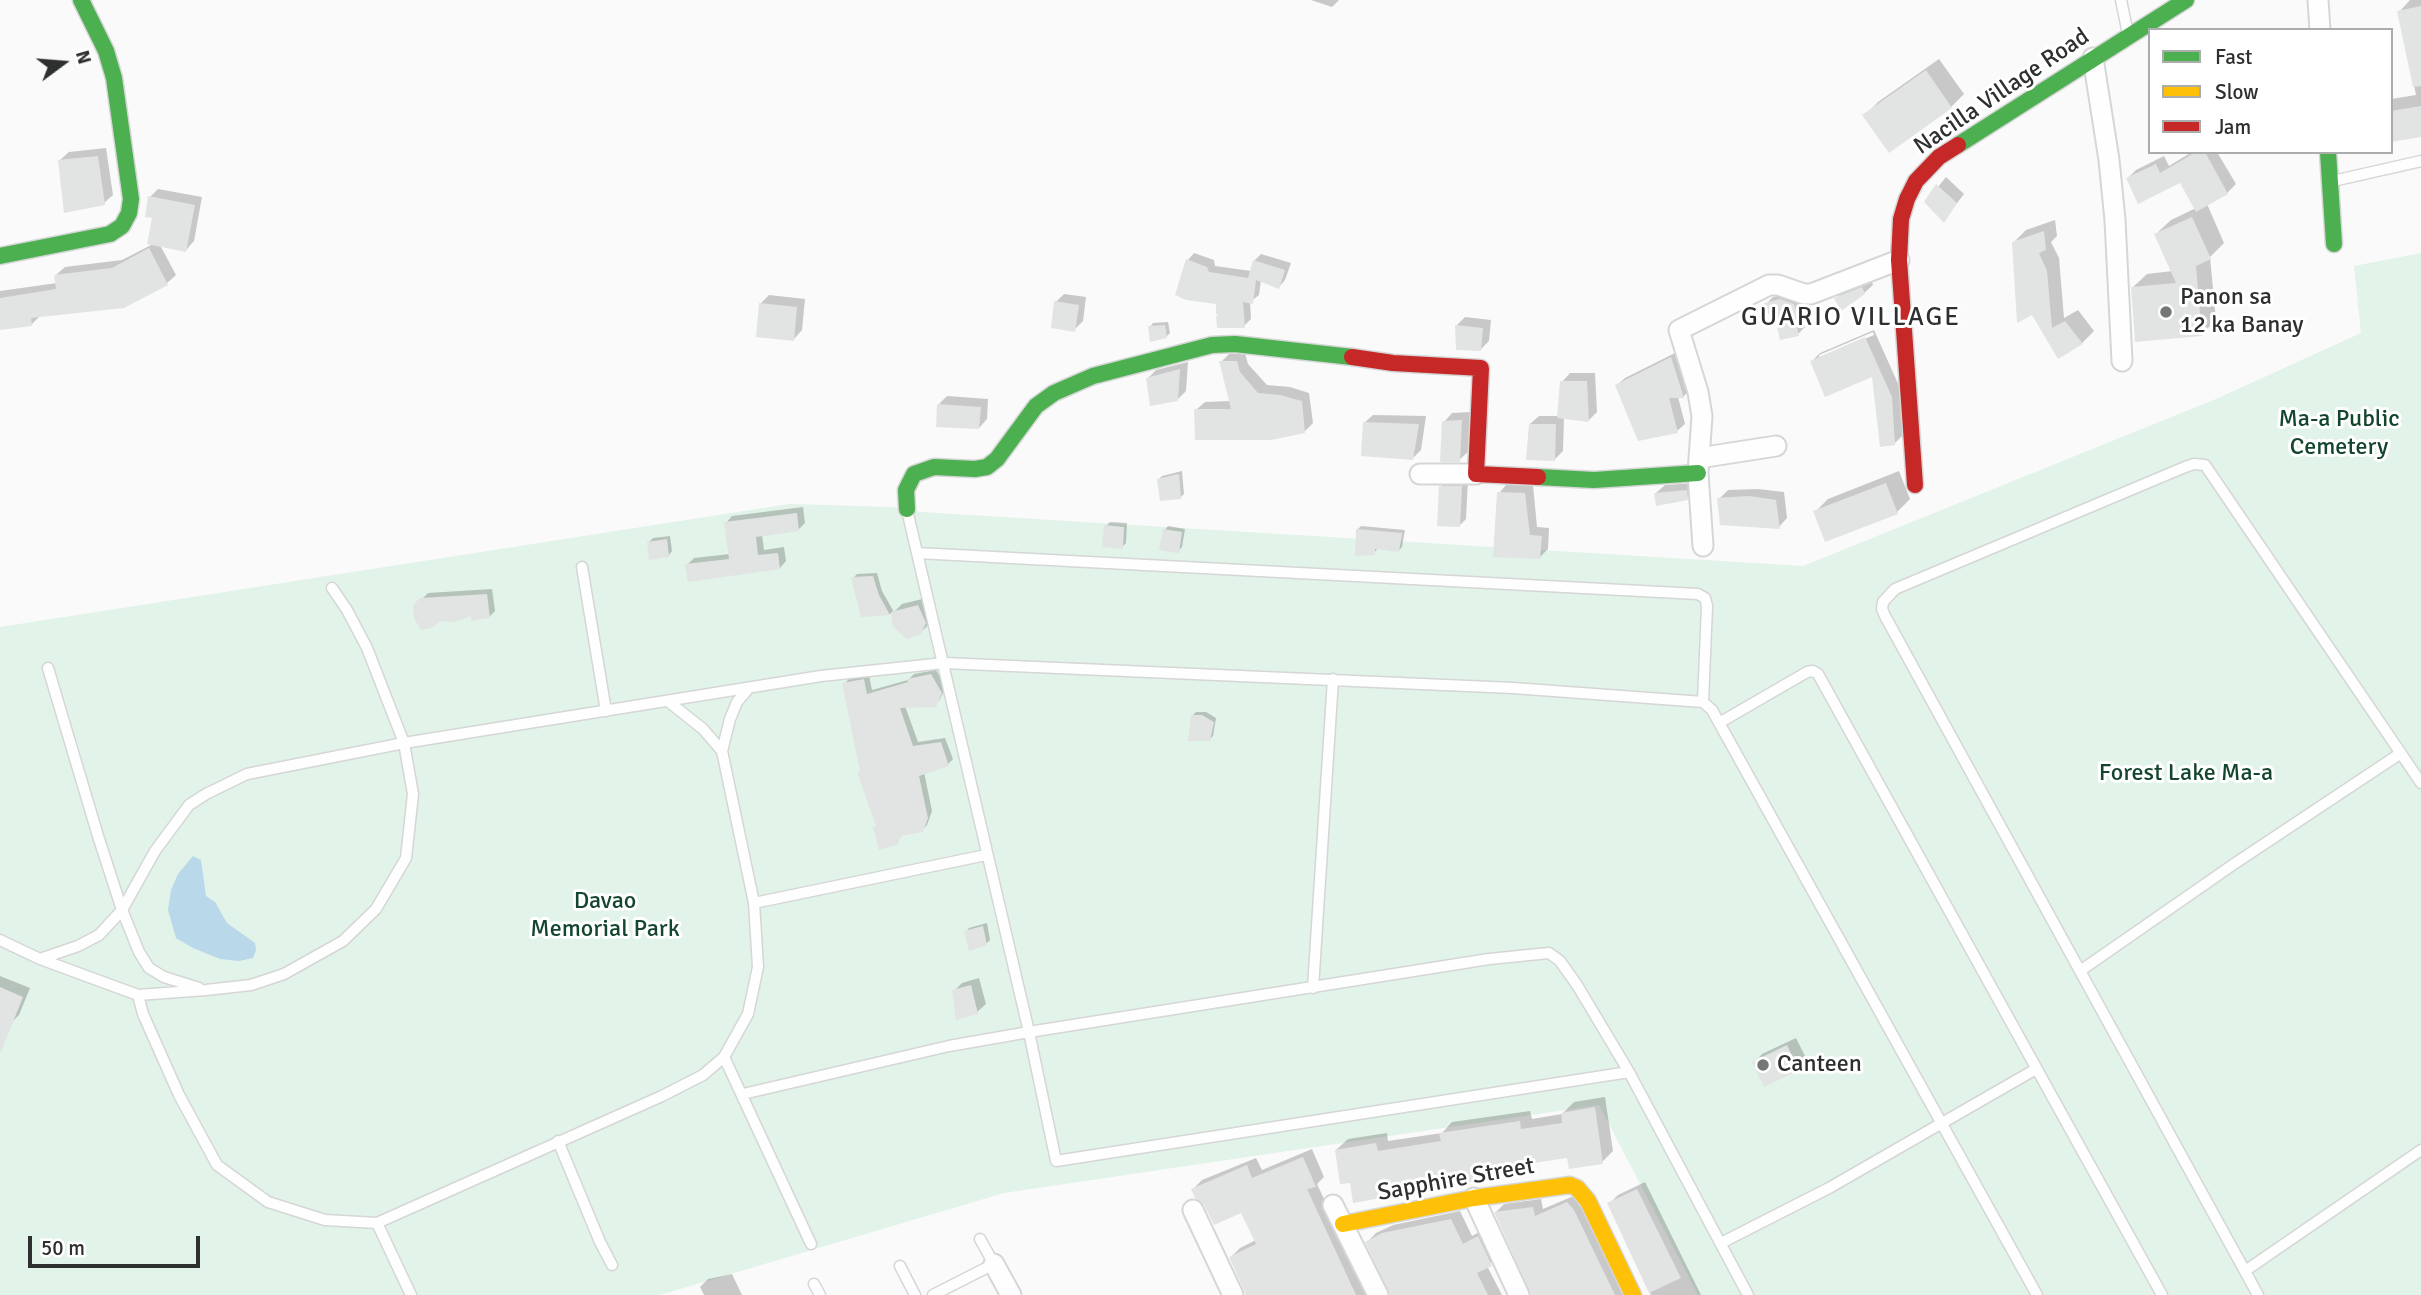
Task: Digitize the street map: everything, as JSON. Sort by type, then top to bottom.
[{"type":"street","points":[[0,256],[110,234],[122,226],[129,213],[131,199],[114,78],[106,51],[81,0]]},
{"type":"street","name":"Nacilla Village Road","points":[[1915,485],[1899,260],[1901,219],[1916,181],[1926,169],[2010,110],[2186,0]]},
{"type":"street","points":[[2318,0],[2320,28]]},
{"type":"street","points":[[2093,58],[2109,160],[2115,220],[2122,361]]},
{"type":"street","points":[[2328,154],[2334,244]]},
{"type":"street","points":[[1703,546],[1699,465],[1702,416],[1698,392],[1679,330],[1769,285],[1811,294],[1899,260]]},
{"type":"street","points":[[906,509],[906,490],[914,474],[934,467],[987,467],[997,459],[1036,406],[1054,393],[1093,376],[1212,345],[1235,344],[1294,349],[1393,363],[1481,368],[1476,474]]},
{"type":"street","points":[[1420,474],[1594,480],[1699,465],[1776,446]]},
{"type":"street","name":"Sapphire Street","points":[[1343,1224],[1475,1198],[1562,1185],[1577,1188],[1588,1201],[1633,1295]]},
{"type":"street","points":[[1475,1198],[1519,1295]]},
{"type":"street","points":[[1334,1205],[1378,1295]]},
{"type":"street","points":[[1193,1210],[1233,1295]]},
{"type":"street","points":[[994,1264],[1011,1295]]},
{"type":"lane","points":[[2120,0],[2128,35]]},
{"type":"lane","points":[[2330,181],[2421,161]]},
{"type":"lane","points":[[2258,1295],[1885,616],[1882,602],[1895,589],[2185,467],[2205,465],[2421,783]]},
{"type":"lane","points":[[906,509],[1029,1032],[1056,1161],[1629,1072]]},
{"type":"lane","points":[[917,553],[1698,594],[1705,598],[1707,606],[1703,702]]},
{"type":"lane","points":[[582,567],[606,711]]},
{"type":"lane","points":[[0,940],[40,959],[138,995],[206,990],[251,985],[284,974],[343,941],[376,909],[405,859],[412,794],[404,743],[367,648],[347,610],[332,589]]},
{"type":"lane","points":[[40,959],[78,946],[99,935],[122,910],[162,842],[189,805],[247,774],[404,743],[821,676],[943,663],[1513,688],[1703,702],[1712,710],[2037,1295]]},
{"type":"lane","points":[[48,667],[122,910],[139,951],[149,968],[164,977],[206,990]]},
{"type":"lane","points":[[1718,723],[1807,672],[1818,674],[2162,1295]]},
{"type":"lane","points":[[1313,988],[1334,679]]},
{"type":"lane","points":[[138,995],[178,1095],[217,1165],[268,1202],[325,1220],[377,1223],[662,1096],[703,1075],[724,1057],[748,1014],[758,967],[754,903],[722,751],[737,702],[748,689]]},
{"type":"lane","points":[[668,702],[702,729],[722,751]]},
{"type":"lane","points":[[2080,971],[2401,753]]},
{"type":"lane","points":[[754,903],[986,855]]},
{"type":"lane","points":[[743,1094],[949,1046],[1029,1032],[1489,959],[1549,953],[1560,961],[1577,985],[1629,1072],[1748,1295]]},
{"type":"lane","points":[[724,1057],[811,1244]]},
{"type":"lane","points":[[1721,1243],[1829,1188],[2036,1069]]},
{"type":"lane","points":[[558,1141],[612,1265]]},
{"type":"lane","points":[[2245,1271],[2421,1150]]},
{"type":"lane","points":[[377,1223],[411,1295]]},
{"type":"lane","points":[[933,1295],[994,1264],[980,1239]]},
{"type":"lane","points":[[900,1266],[915,1295]]},
{"type":"lane","points":[[814,1284],[820,1295]]},
{"type":"green space","name":"Davao Memorial Park","points":[[2421,253],[2421,1295],[1698,1295],[1599,1105],[1004,1193],[660,1295],[0,1295],[0,627],[789,504],[892,507],[921,512],[1803,566],[2216,399],[2361,333],[2354,266]]},
{"type":"water","points":[[193,856],[201,860],[206,896],[215,902],[227,923],[255,943],[253,958],[239,961],[220,959],[176,938],[168,910],[171,890],[178,874]]},
{"type":"building","points":[[2421,6],[2421,86],[2413,87],[2397,11]]},
{"type":"building","points":[[1926,70],[1952,108],[1889,153],[1862,115]]},
{"type":"building","points":[[2421,106],[2421,137],[2393,142],[2393,111]]},
{"type":"building","points":[[2193,154],[2206,154],[2228,194],[2196,212],[2180,183],[2138,204],[2126,178],[2156,164],[2160,173]]},
{"type":"building","points":[[98,156],[105,205],[64,213],[58,160]]},
{"type":"building","points":[[1936,184],[1957,203],[1944,223],[1924,202]]},
{"type":"building","points":[[148,196],[195,205],[186,252],[147,244],[152,218],[145,217]]},
{"type":"building","name":"Panon sa 12 ka Banay","points":[[2192,217],[2211,259],[2196,266],[2202,336],[2135,342],[2131,287],[2176,283],[2154,234]]},
{"type":"building","points":[[2044,231],[2046,250],[2039,253],[2047,271],[2052,328],[2065,321],[2083,344],[2058,359],[2032,315],[2017,323],[2012,242]]},
{"type":"building","points":[[149,248],[168,285],[124,308],[31,318],[32,326],[0,330],[0,298],[56,289],[54,275],[112,268]]},
{"type":"building","points":[[1186,259],[1207,267],[1209,272],[1248,278],[1253,260],[1285,270],[1279,289],[1256,280],[1253,304],[1243,302],[1245,328],[1217,328],[1216,316],[1219,315],[1216,314],[1216,304],[1186,300],[1175,295]]},
{"type":"building","points":[[1862,287],[1865,294],[1841,311],[1834,298]]},
{"type":"building","points":[[1780,299],[1794,304],[1799,317],[1795,318],[1799,336],[1780,340],[1776,322],[1772,323],[1764,303]]},
{"type":"building","points":[[1054,301],[1079,305],[1075,332],[1051,328]]},
{"type":"building","points":[[759,303],[797,307],[794,341],[756,337]]},
{"type":"building","points":[[1165,325],[1167,338],[1150,342],[1148,326]]},
{"type":"building","points":[[1455,325],[1483,328],[1481,351],[1456,350]]},
{"type":"building","points":[[1865,337],[1892,397],[1895,445],[1880,447],[1872,377],[1825,397],[1810,361]]},
{"type":"building","points":[[1671,357],[1684,398],[1669,398],[1678,433],[1638,441],[1615,385]]},
{"type":"building","points":[[1219,361],[1237,361],[1240,372],[1258,393],[1302,401],[1305,433],[1271,440],[1195,440],[1194,409],[1231,409]]},
{"type":"building","points":[[1180,369],[1178,401],[1150,406],[1146,378]]},
{"type":"building","points":[[1560,381],[1587,381],[1589,422],[1557,418]]},
{"type":"building","points":[[937,404],[981,407],[979,429],[936,427]]},
{"type":"building","points":[[1462,420],[1460,462],[1440,462],[1442,421]]},
{"type":"building","points":[[1363,422],[1419,424],[1413,460],[1361,456]]},
{"type":"building","points":[[1529,424],[1556,424],[1555,461],[1526,460]]},
{"type":"building","points":[[1179,474],[1181,499],[1160,501],[1157,479]]},
{"type":"building","points":[[1886,483],[1898,514],[1825,542],[1813,511]]},
{"type":"building","points":[[1439,486],[1462,486],[1460,527],[1437,526]]},
{"type":"building","points":[[1687,490],[1688,500],[1656,506],[1654,493]]},
{"type":"building","points":[[1497,492],[1525,493],[1530,535],[1542,536],[1540,559],[1493,557]]},
{"type":"building","points":[[1749,496],[1776,500],[1780,529],[1720,525],[1717,498]]},
{"type":"building","points":[[797,513],[799,531],[756,537],[758,555],[778,553],[780,569],[688,582],[685,564],[729,559],[724,522]]},
{"type":"building","points":[[1104,525],[1124,527],[1123,549],[1102,547]]},
{"type":"building","points":[[1163,529],[1182,532],[1179,553],[1159,550]]},
{"type":"building","points":[[1356,529],[1402,533],[1399,552],[1375,549],[1375,555],[1355,556]]},
{"type":"building","points":[[667,539],[669,557],[649,560],[647,542]]},
{"type":"building","points":[[873,576],[890,615],[861,617],[851,577]]},
{"type":"building","points":[[487,594],[490,618],[471,621],[471,616],[454,622],[440,621],[432,628],[421,630],[414,618],[413,605],[420,598]]},
{"type":"building","points":[[918,605],[926,623],[921,634],[907,639],[893,627],[891,612]]},
{"type":"building","points":[[931,674],[942,693],[936,707],[900,708],[913,746],[941,742],[949,766],[919,776],[928,818],[923,832],[901,836],[897,845],[879,850],[873,827],[876,826],[857,772],[860,771],[842,683],[864,679],[867,694],[908,682],[907,679]]},
{"type":"building","points":[[1191,715],[1202,715],[1214,722],[1210,741],[1188,741]]},
{"type":"building","points":[[983,926],[987,945],[969,951],[964,931]]},
{"type":"building","points":[[971,985],[978,1014],[956,1020],[952,990]]},
{"type":"building","points":[[0,987],[23,997],[1,1052],[0,1051]]},
{"type":"building","points":[[1787,1045],[1799,1070],[1764,1087],[1752,1062]]},
{"type":"building","points":[[1595,1107],[1603,1164],[1569,1169],[1567,1158],[1526,1164],[1528,1174],[1353,1203],[1350,1183],[1340,1184],[1335,1150],[1376,1143],[1378,1151],[1441,1141],[1439,1133],[1520,1121],[1521,1129],[1562,1123],[1561,1113]]},
{"type":"building","points":[[1303,1157],[1316,1187],[1307,1189],[1356,1295],[1246,1295],[1229,1257],[1256,1244],[1241,1213],[1214,1225],[1204,1205],[1195,1198],[1191,1189],[1247,1165],[1252,1178]]},
{"type":"building","points":[[1637,1189],[1681,1278],[1649,1293],[1607,1203]]},
{"type":"building","points":[[1567,1202],[1574,1210],[1615,1295],[1531,1295],[1494,1212],[1533,1207],[1535,1216]]},
{"type":"building","points":[[1451,1219],[1463,1244],[1478,1236],[1492,1266],[1477,1273],[1488,1295],[1390,1295],[1365,1242],[1382,1233]]},
{"type":"traffic: fast","points":[[0,256],[110,234],[122,226],[129,213],[131,199],[114,78],[106,51],[81,0]]},
{"type":"traffic: fast","points":[[1958,145],[2186,0]]},
{"type":"traffic: fast","points":[[2328,154],[2334,244]]},
{"type":"traffic: fast","points":[[907,509],[906,490],[914,474],[934,467],[987,467],[997,459],[1036,406],[1054,393],[1093,376],[1212,345],[1235,344],[1352,357]]},
{"type":"traffic: fast","points":[[1538,477],[1594,480],[1698,473]]},
{"type":"traffic: slow","points":[[1343,1224],[1474,1198],[1570,1185],[1577,1188],[1588,1201],[1633,1295]]},
{"type":"traffic: jam","points":[[1915,485],[1899,260],[1901,219],[1916,181],[1939,157],[1958,145]]},
{"type":"traffic: jam","points":[[1352,357],[1393,363],[1481,368],[1476,474],[1538,477]]},
{"type":"place","name":"Panon sa 12 ka Banay","points":[[2166,312]]},
{"type":"place","name":"Canteen","points":[[1763,1065]]},
{"type":"district","name":"GUARIO VILLAGE","points":[[1851,318]]},
{"type":"park label","name":"Ma-a Public Cemetery","points":[[2339,434]]},
{"type":"park label","name":"Forest Lake Ma-a","points":[[2186,774]]}]
